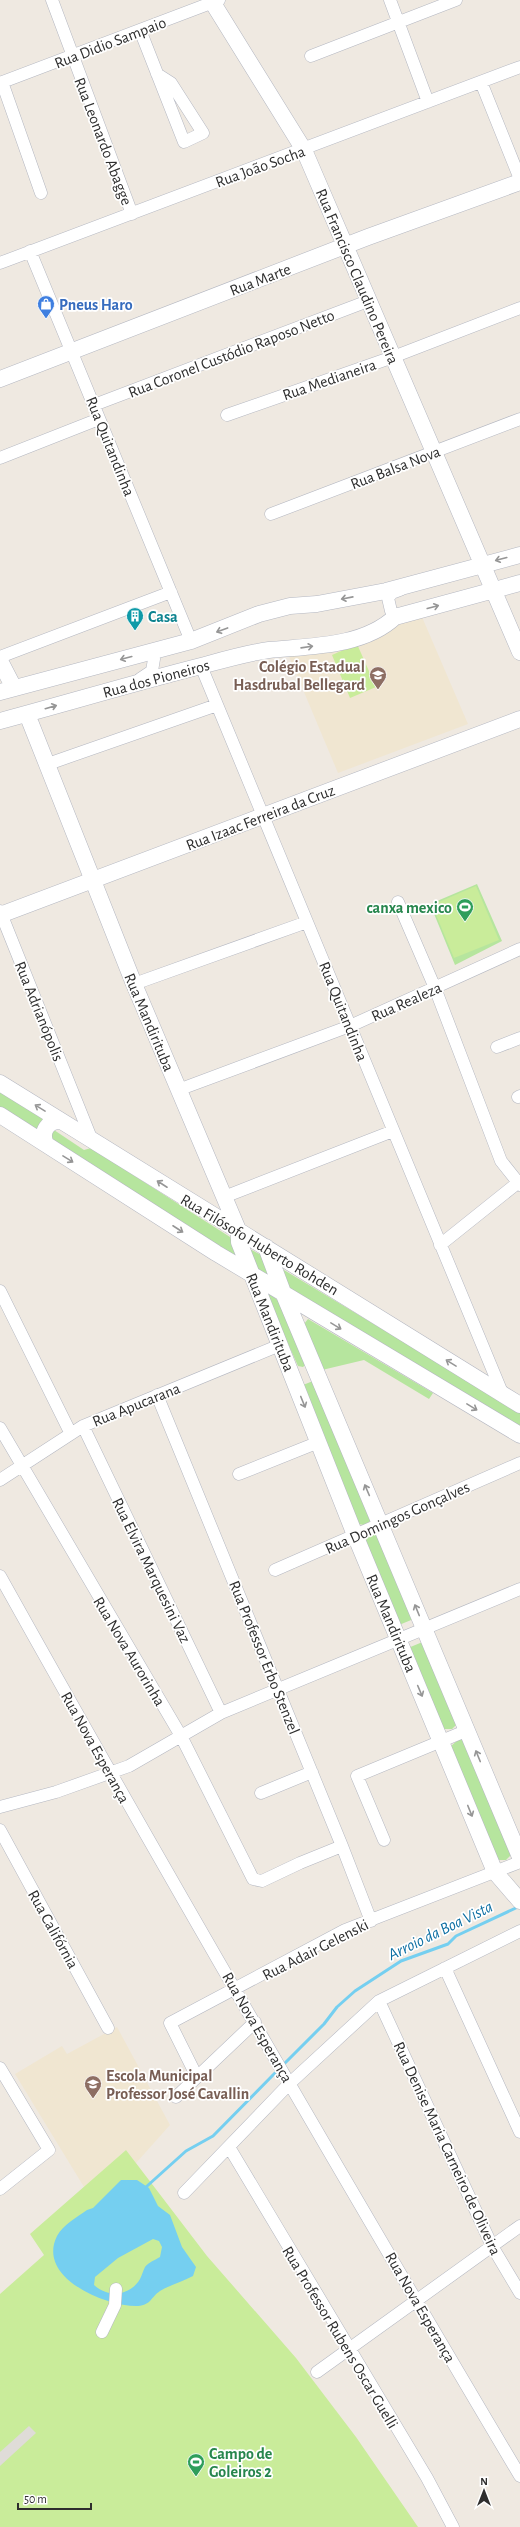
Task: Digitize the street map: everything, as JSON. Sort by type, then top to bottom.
[{"type":"street","name":"Rua Leonardo Abagge","points":[[52,0],[132,214]]},
{"type":"street","points":[[390,0],[428,102]]},
{"type":"street","points":[[311,56],[456,0]]},
{"type":"street","name":"Rua Didio Sampaio","points":[[1,83],[214,1]]},
{"type":"street","name":"Rua Francisco Claudino Pereira","points":[[214,1],[304,150],[368,302],[435,452],[520,652]]},
{"type":"street","points":[[140,30],[157,74],[184,142],[203,133],[171,83],[157,74]]},
{"type":"street","name":"Rua João Socha","points":[[0,263],[304,150],[520,67]]},
{"type":"street","points":[[481,82],[520,180]]},
{"type":"street","points":[[1,83],[41,193]]},
{"type":"street","name":"Rua Marte","points":[[0,378],[520,180]]},
{"type":"street","name":"Rua Quitandinha","points":[[30,251],[191,641]]},
{"type":"street","name":"Rua Coronel Custódio Raposo Netto","points":[[94,406],[368,302]]},
{"type":"street","name":"Rua Medianeira","points":[[227,416],[393,357],[520,308]]},
{"type":"street","points":[[0,458],[99,419]]},
{"type":"street","name":"Rua Balsa Nova","points":[[271,514],[520,420]]},
{"type":"street","name":"Rua dos Pioneiros","points":[[7,690],[191,641],[259,614],[290,606],[317,604],[386,590],[520,555]]},
{"type":"street","points":[[398,616],[388,604],[388,598],[392,593],[429,579]]},
{"type":"street","name":"Rua dos Pioneiros","points":[[0,721],[201,666],[268,651],[330,644],[362,636],[388,624],[398,616],[520,583]]},
{"type":"street","points":[[0,657],[171,592]]},
{"type":"street","points":[[109,691],[144,677],[152,671],[154,659],[151,651]]},
{"type":"street","points":[[0,661],[7,690]]},
{"type":"street","name":"Rua Quitandinha","points":[[201,666],[503,1396]]},
{"type":"street","points":[[48,764],[218,705]]},
{"type":"street","name":"Rua Mandirituba","points":[[27,714],[134,984],[239,1232],[239,1242],[355,1535],[398,1639],[495,1872],[520,1902]]},
{"type":"street","name":"Rua Izaac Ferreira da Cruz","points":[[0,914],[520,720]]},
{"type":"street","points":[[398,902],[435,988],[501,1161],[520,1183],[440,1245]]},
{"type":"street","name":"Rua Adrianópolis","points":[[0,914],[92,1138]]},
{"type":"street","points":[[134,984],[307,922]]},
{"type":"street","name":"Rua Realeza","points":[[178,1090],[350,1026],[520,949]]},
{"type":"street","points":[[497,1047],[520,1038]]},
{"type":"street","name":"Rua Filósofo Huberto Rohden","points":[[0,1083],[92,1138],[214,1217],[266,1247],[520,1406]]},
{"type":"street","points":[[46,1144],[43,1136],[46,1127],[53,1122],[63,1122],[76,1119],[81,1111]]},
{"type":"street","name":"Rua Filósofo Huberto Rohden","points":[[0,1115],[313,1313],[520,1436]]},
{"type":"street","points":[[214,1217],[224,1214],[226,1200],[393,1131]]},
{"type":"street","name":"Rua Mandirituba","points":[[266,1247],[284,1295],[382,1524],[520,1857]]},
{"type":"street","points":[[0,1291],[71,1434]]},
{"type":"street","points":[[299,1328],[298,1322],[302,1316],[313,1313]]},
{"type":"street","name":"Rua Apucarana","points":[[0,1480],[83,1426],[280,1345]]},
{"type":"street","name":"Rua Quitandinha","points":[[478,1380],[488,1374],[487,1356]]},
{"type":"street","points":[[290,1371],[297,1376],[305,1376],[311,1372],[313,1362]]},
{"type":"street","name":"Rua Professor Erbo Stenzel","points":[[157,1395],[279,1690],[342,1846],[370,1921]]},
{"type":"street","name":"Rua Elvira Marquesini Vaz","points":[[83,1426],[220,1713]]},
{"type":"street","name":"Rua Nova Aurorinha","points":[[0,1428],[180,1736],[253,1879],[262,1882],[300,1863],[342,1846]]},
{"type":"street","points":[[239,1474],[319,1442]]},
{"type":"street","name":"Rua Domingos Gonçalves","points":[[275,1570],[520,1463]]},
{"type":"street","name":"Rua Nova Esperança","points":[[0,1576],[110,1773],[520,2476]]},
{"type":"street","points":[[0,1807],[129,1766],[220,1713],[279,1690],[520,1589]]},
{"type":"street","points":[[384,1840],[357,1776],[468,1730]]},
{"type":"street","points":[[261,1793],[312,1772]]},
{"type":"street","name":"Rua Califórnia","points":[[0,1830],[108,2028]]},
{"type":"street","name":"Rua Adair Gelenski","points":[[197,2077],[170,2023],[345,1930],[520,1862]]},
{"type":"street","points":[[184,2193],[290,2083],[379,2000],[520,1931]]},
{"type":"street","points":[[445,1968],[520,2132]]},
{"type":"street","name":"Rua Denise Maria Carneiro de Oliveira","points":[[379,2000],[492,2246],[520,2293]]},
{"type":"street","points":[[176,2097],[255,2022]]},
{"type":"street","points":[[0,2068],[48,2150],[0,2188]]},
{"type":"street","name":"Rua Professor Rubens Oscar Guelli","points":[[229,2147],[348,2349],[427,2478],[453,2527]]},
{"type":"street","points":[[317,2372],[520,2226]]},
{"type":"street","points":[[102,2332],[116,2296]]},
{"type":"shaded area","name":"Colégio Estadual Hasdrubal Bellegard","points":[[422,617],[468,724],[338,773],[288,654]]},
{"type":"shaded area","name":"Escola Municipal Professor José Cavallin","points":[[117,2027],[170,2125],[136,2163],[126,2150],[84,2187],[15,2074],[62,2046],[67,2054]]},
{"type":"shaded area","points":[[29,2426],[36,2433],[0,2466],[0,2452]]},
{"type":"green space","points":[[357,644],[376,687],[350,698],[332,655]]},
{"type":"green space","name":"canxa mexico","points":[[477,884],[502,941],[455,965],[430,904]]},
{"type":"green space","name":"canxa mexico","points":[[476,886],[499,940],[454,958],[432,905]]},
{"type":"green space","points":[[0,1090],[47,1119],[37,1132],[0,1108]]},
{"type":"green space","points":[[54,1130],[84,1150],[91,1148],[230,1237],[239,1261],[48,1138]]},
{"type":"green space","points":[[246,1247],[263,1256],[272,1280],[255,1269]]},
{"type":"green space","points":[[279,1267],[520,1412],[520,1428],[285,1289]]},
{"type":"green space","points":[[264,1290],[279,1301],[306,1364],[303,1367],[298,1366]]},
{"type":"green space","points":[[308,1319],[433,1393],[429,1399],[364,1360],[322,1370],[304,1324]]},
{"type":"green space","points":[[313,1381],[372,1520],[364,1525],[358,1524],[303,1385]]},
{"type":"green space","points":[[376,1533],[416,1618],[399,1625],[365,1539]]},
{"type":"green space","points":[[425,1641],[457,1724],[452,1729],[443,1729],[408,1648]]},
{"type":"green space","points":[[459,1739],[462,1739],[512,1854],[506,1860],[497,1860],[450,1747]]},
{"type":"green space","points":[[126,2150],[207,2256],[296,2358],[356,2437],[418,2527],[0,2527],[0,2294],[44,2255],[30,2234]]},
{"type":"water","points":[[121,2180],[137,2180],[149,2188],[158,2206],[170,2215],[182,2247],[196,2267],[193,2276],[160,2291],[146,2304],[138,2306],[125,2305],[109,2301],[78,2287],[65,2277],[56,2265],[53,2251],[57,2236],[63,2228],[87,2210],[93,2208]],"holes":[[[153,2239],[159,2241],[162,2247],[160,2257],[150,2262],[145,2267],[140,2279],[131,2289],[125,2292],[112,2293],[106,2292],[94,2285],[95,2277],[118,2258]]]},
{"type":"waterway","name":"Arroio da Boa Vista","points":[[285,2063],[324,2024],[337,2007],[355,1991],[401,1961],[448,1944],[456,1936],[518,1907]]},
{"type":"waterway","name":"Arroio da Boa Vista","points":[[146,2187],[186,2151],[213,2136],[275,2073]]},
{"type":"place","name":"Pneus Haro","points":[[46,319]]},
{"type":"place","name":"Casa","points":[[135,631]]},
{"type":"place","name":"Colégio Estadual Hasdrubal Bellegard","points":[[378,690]]},
{"type":"place","name":"canxa mexico","points":[[465,922]]},
{"type":"place","name":"Escola Municipal Professor José Cavallin","points":[[93,2099]]},
{"type":"place","name":"Campo de Goleiros 2","points":[[196,2477]]}]
